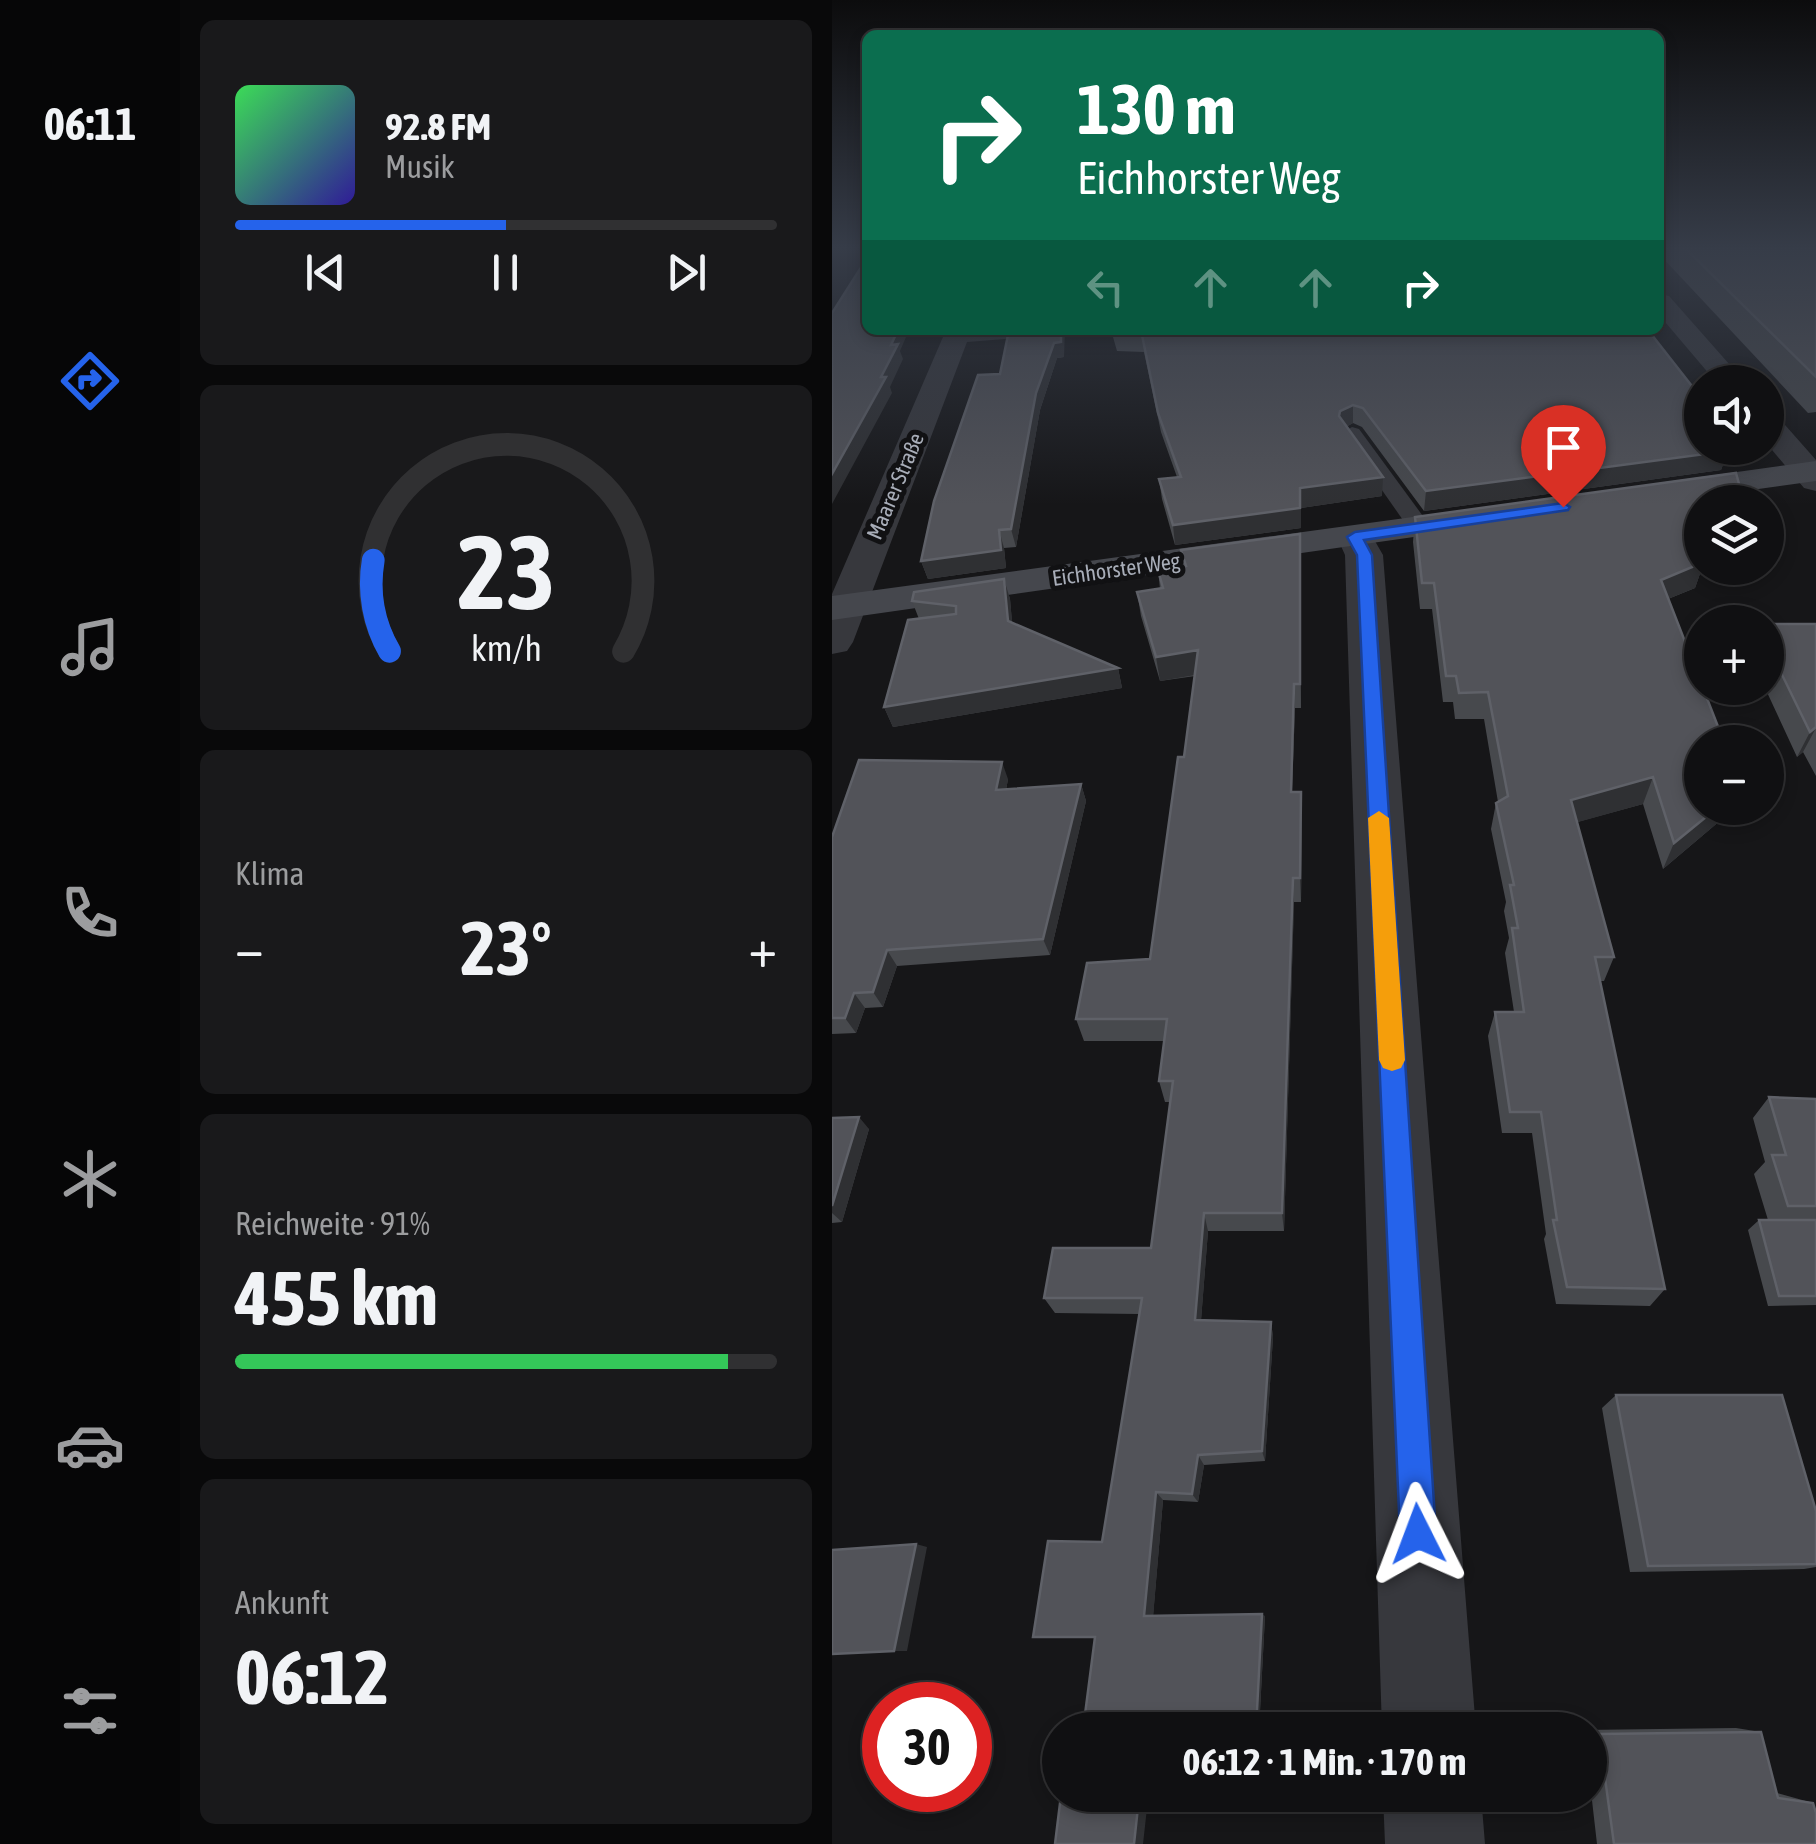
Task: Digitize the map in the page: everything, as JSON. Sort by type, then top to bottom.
[{"type":"main road","points":[[1630,498],[1813,475]]},
{"type":"main road","name":"Eichhorster Weg","points":[[837,619],[1515,514]]},
{"type":"street","points":[[1688,333],[1716,365]]},
{"type":"street","name":"Maarer Straße","points":[[837,619],[957,335]]},
{"type":"street","points":[[1784,443],[1813,475]]},
{"type":"street","points":[[1355,537],[1364,555],[1428,1712]]},
{"type":"street","points":[[1433,1812],[1435,1844]]},
{"type":"lane","points":[[1352,432],[1420,528]]},
{"type":"building","points":[[832,333],[896,335],[891,345],[898,344],[881,377],[886,377],[832,474]]},
{"type":"building","points":[[1771,333],[1816,333],[1816,377]]},
{"type":"building","points":[[1008,335],[1061,335],[1061,342],[1054,343],[1036,393],[1011,529],[999,530],[1001,550],[921,561],[934,501],[978,375],[1000,374]]},
{"type":"building","points":[[1142,335],[1652,335],[1684,376],[1684,457],[1426,491],[1363,408],[1353,405],[1340,411],[1339,416],[1383,477],[1300,488],[1300,508],[1173,525],[1159,479],[1181,477],[1158,413]]},
{"type":"building","points":[[1736,473],[1739,485],[1684,485],[1684,570],[1661,580],[1684,639],[1684,705],[1710,705],[1717,725],[1684,725],[1684,825],[1696,825],[1674,843],[1653,777],[1571,800],[1614,957],[1595,957],[1665,1289],[1567,1287],[1553,1220],[1557,1220],[1541,1112],[1510,1112],[1495,1012],[1524,1012],[1512,928],[1518,928],[1510,885],[1514,885],[1496,803],[1508,796],[1488,692],[1459,693],[1456,676],[1446,676],[1434,583],[1422,583],[1415,517]]},
{"type":"building","points":[[1300,534],[1300,684],[1294,684],[1291,792],[1301,792],[1300,878],[1293,878],[1282,1213],[1204,1213],[1195,1320],[1271,1322],[1262,1451],[1198,1455],[1192,1494],[1156,1492],[1144,1616],[1262,1614],[1257,1712],[1085,1712],[1095,1637],[1033,1637],[1048,1541],[1102,1542],[1142,1298],[1044,1298],[1053,1248],[1151,1248],[1173,1081],[1159,1081],[1167,1019],[1076,1019],[1087,963],[1150,959],[1178,757],[1184,757],[1198,650],[1156,657],[1137,592],[1163,588],[1158,570],[1186,566],[1181,550]]},
{"type":"building","points":[[1004,579],[1008,621],[1118,668],[884,707],[908,620],[956,614],[956,606],[912,601],[914,592]]},
{"type":"building","points":[[1784,624],[1816,624],[1816,727],[1810,732],[1784,679]]},
{"type":"building","points":[[859,760],[1002,762],[996,790],[1081,784],[1043,939],[887,950],[873,992],[854,993],[845,1018],[832,1018],[832,837]]},
{"type":"building","points":[[1769,1097],[1816,1099],[1816,1206],[1788,1206],[1772,1155],[1786,1155]]},
{"type":"building","points":[[859,1117],[832,1206],[832,1118]]},
{"type":"building","points":[[1759,1220],[1816,1220],[1816,1296],[1779,1296]]},
{"type":"building","points":[[1616,1395],[1782,1395],[1816,1511],[1816,1564],[1648,1566]]},
{"type":"building","points":[[916,1544],[894,1651],[832,1654],[832,1550]]},
{"type":"building","points":[[1761,1732],[1778,1798],[1813,1803],[1816,1844],[1614,1844],[1607,1793],[1607,1734]]},
{"type":"building","points":[[1059,1812],[1137,1812],[1134,1844],[1055,1844]]},
{"type":"slow traffic","points":[[1379,818],[1392,1060]]},
{"type":"route","points":[[1418,1534],[1364,555],[1355,537],[1563,507]]}]
